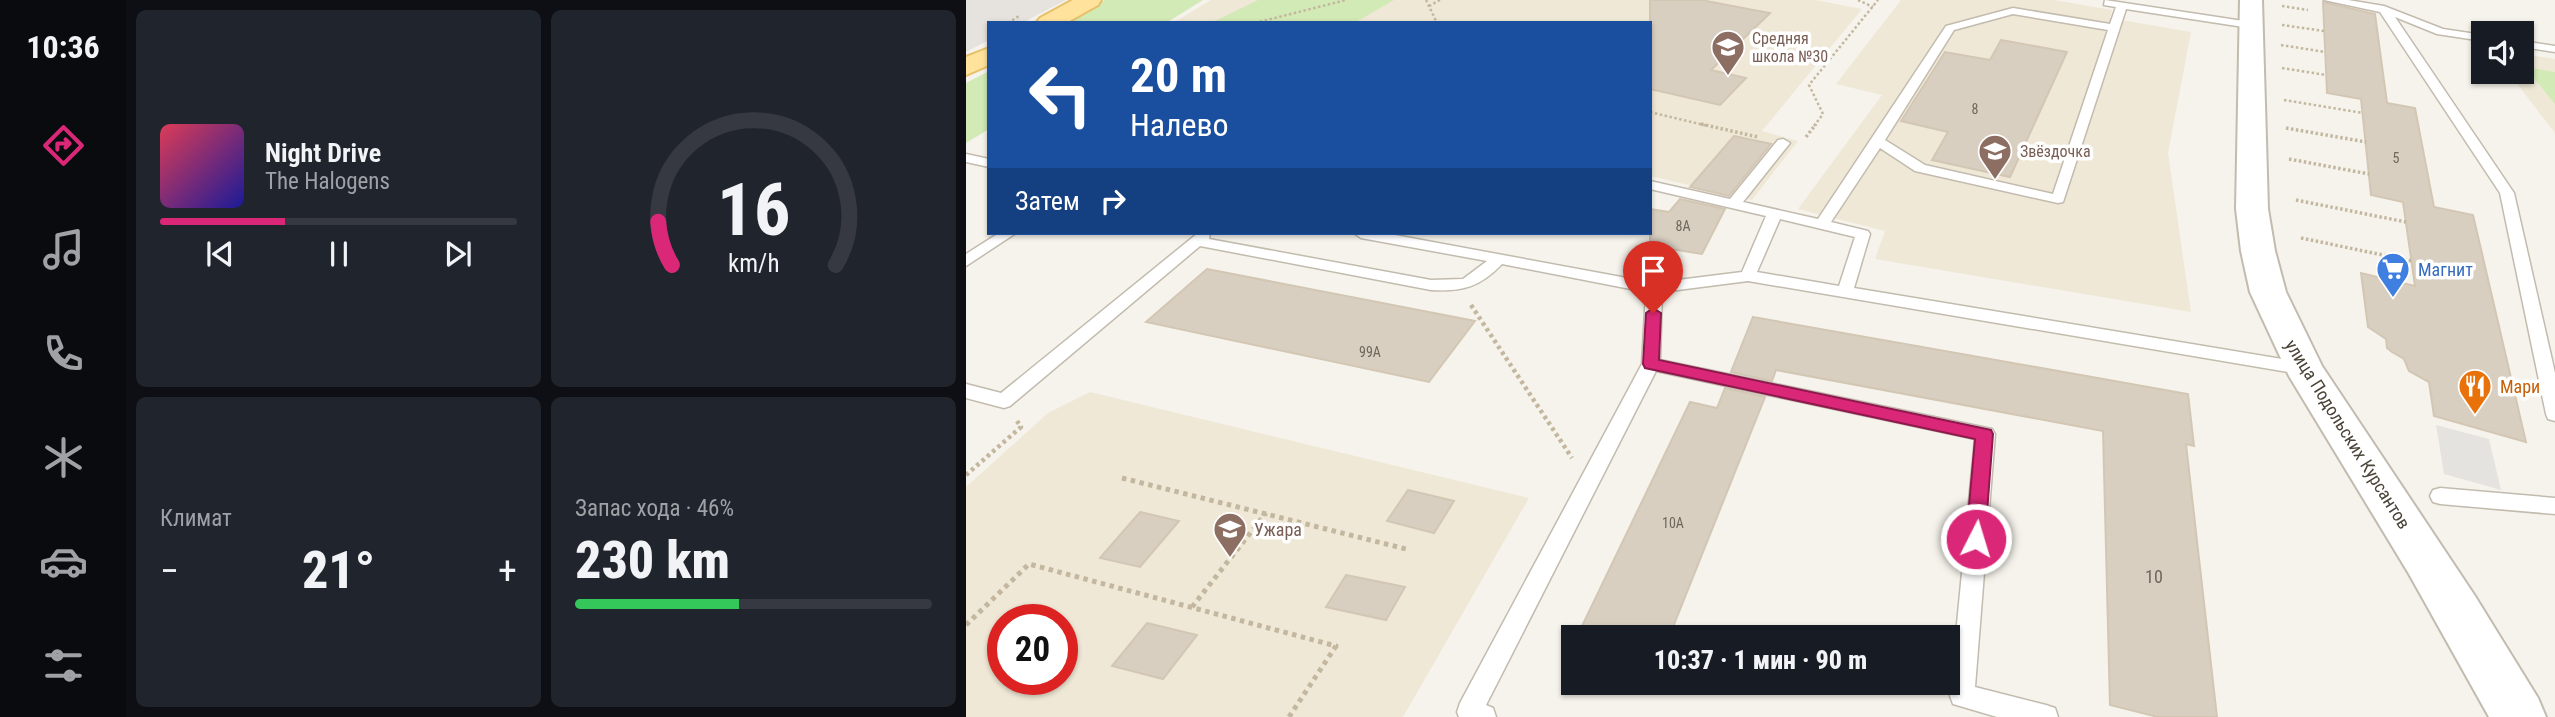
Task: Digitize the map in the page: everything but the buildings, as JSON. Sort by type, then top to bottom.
[{"type":"main road","points":[[1052,21],[1090,0]]},
{"type":"street","name":"улица Подольских Курсантов","points":[[2269,20],[2252,209],[2256,244],[2268,291],[2283,328],[2306,369],[2454,604],[2519,717]]},
{"type":"lane","points":[[2329,0],[2384,9],[2441,32],[2471,36]]},
{"type":"lane","points":[[1878,141],[1920,168],[2057,199],[2114,28],[2116,3],[2269,20]]},
{"type":"lane","points":[[2384,9],[2507,193],[2555,410]]},
{"type":"lane","points":[[1822,224],[1950,28],[2013,11],[2114,28]]},
{"type":"lane","points":[[2534,46],[2555,49]]},
{"type":"lane","points":[[1734,204],[1783,143]]},
{"type":"lane","points":[[966,159],[987,163]]},
{"type":"lane","points":[[1652,185],[1863,234],[1845,292]]},
{"type":"lane","points":[[1748,276],[1774,213]]},
{"type":"lane","points":[[966,261],[1006,235]]},
{"type":"lane","points":[[1373,235],[1654,288],[1748,276],[2306,369]]},
{"type":"lane","points":[[966,391],[1004,401],[1201,237],[1431,285],[1459,287],[1478,281],[1499,258]]},
{"type":"lane","points":[[1484,717],[1469,712],[1651,364],[1654,288]]},
{"type":"lane","points":[[1651,364],[1984,434],[1962,696],[2046,717]]},
{"type":"lane","points":[[2440,496],[2555,506]]},
{"type":"path","points":[[1263,21],[1346,0]]},
{"type":"path","points":[[1426,0],[1436,21]]},
{"type":"path","points":[[1429,6],[1440,0]]},
{"type":"path","points":[[1858,0],[1873,6]]},
{"type":"path","points":[[1800,145],[1823,114],[1808,85],[1878,0]]},
{"type":"path","points":[[2269,20],[2309,10]]},
{"type":"path","points":[[2269,20],[2324,31]]},
{"type":"path","points":[[2269,20],[2325,52]]},
{"type":"path","points":[[2281,68],[2326,75]]},
{"type":"path","points":[[2283,100],[2363,113]]},
{"type":"path","points":[[1652,112],[1783,143]]},
{"type":"path","points":[[2286,128],[2366,142]]},
{"type":"path","points":[[2290,159],[2369,174]]},
{"type":"path","points":[[2296,200],[2406,222]]},
{"type":"path","points":[[2301,238],[2412,261]]},
{"type":"path","points":[[1459,287],[1589,484]]},
{"type":"path","points":[[966,475],[1021,427],[1004,401]]},
{"type":"path","points":[[1122,478],[1406,549]]},
{"type":"path","points":[[1192,607],[1266,513]]},
{"type":"path","points":[[966,625],[1029,564],[1336,646],[1289,717]]},
{"type":"shaded area","points":[[966,0],[1066,0],[1026,21],[987,21],[987,41],[966,52]]},
{"type":"shaded area","name":"Средняя школа №30","points":[[1211,0],[1815,0],[1862,9],[1762,131],[1798,141],[1752,200],[1652,176],[1652,21],[1176,21]]},
{"type":"shaded area","name":"Звёздочка","points":[[1901,0],[2054,0],[2112,10],[2110,18],[2191,32],[2168,153],[2191,312],[1875,259],[1885,231],[1798,209],[1882,95],[1836,84]]},
{"type":"shaded area","points":[[2534,56],[2555,59],[2555,133],[2517,84],[2534,84]]},
{"type":"shaded area","name":"Ужара","points":[[1090,392],[1529,498],[1403,717],[966,717],[966,487],[1048,413]]},
{"type":"shaded area","points":[[2436,425],[2489,439],[2501,490],[2444,474]]},
{"type":"green space","points":[[1105,0],[1203,0],[1169,21],[1067,21]]},
{"type":"green space","points":[[1258,0],[1394,0],[1357,21],[1215,21]]},
{"type":"green space","points":[[2534,68],[2555,72],[2555,104],[2534,78]]},
{"type":"green space","points":[[987,72],[987,130],[966,143],[966,83]]},
{"type":"place","name":"Средняя школа №30","points":[[1728,77]]},
{"type":"place","name":"Звёздочка","points":[[1995,181]]},
{"type":"place","name":"Магнит","points":[[2393,299]]},
{"type":"place","name":"Мари","points":[[2475,416]]},
{"type":"place","name":"Ужара","points":[[1230,559]]},
{"type":"route","points":[[1653,313],[1651,364],[1984,434],[1976,539]]}]
